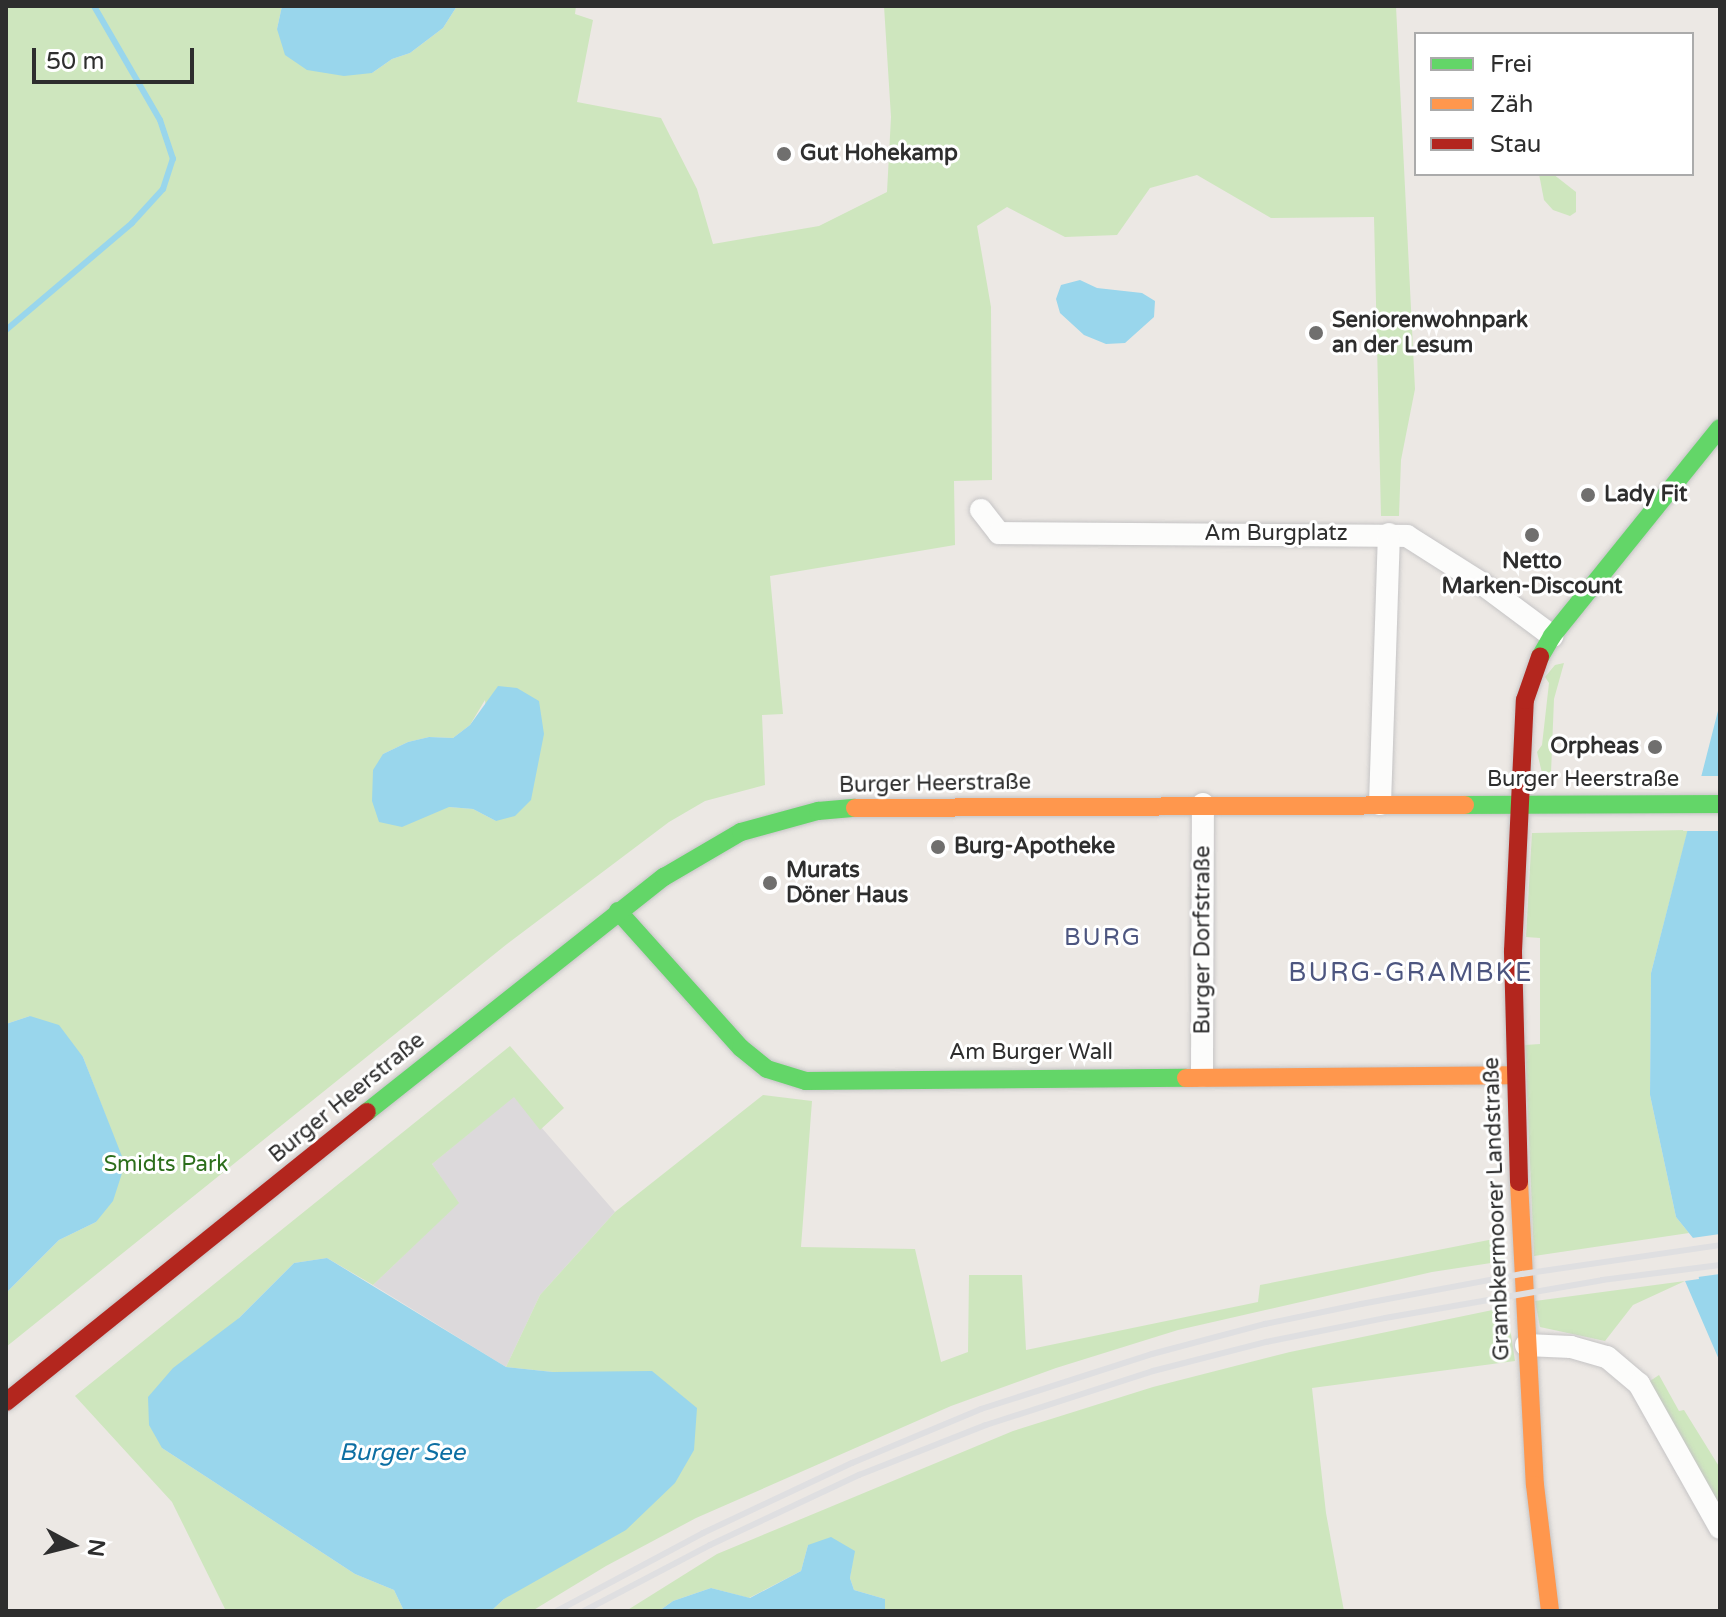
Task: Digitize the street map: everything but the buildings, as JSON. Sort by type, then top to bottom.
[{"type":"street","name":"Grambkermoorer Landstraße","points":[[1550,1611],[1535,1485],[1514,1075],[1513,951],[1525,700],[1534,668],[1552,636],[1720,428]]},
{"type":"street","name":"Am Burgplatz","points":[[981,510],[999,533],[1407,536],[1481,583],[1552,636]]},
{"type":"street","points":[[1380,804],[1389,534]]},
{"type":"street","name":"Burger Dorfstraße","points":[[1202,1076],[1203,804]]},
{"type":"street","name":"Burger Heerstraße","points":[[6,1402],[618,911],[664,877],[741,832],[818,811],[863,807],[1720,804]]},
{"type":"street","name":"Am Burger Wall","points":[[618,911],[741,1048],[767,1069],[806,1081],[1514,1075]]},
{"type":"street","points":[[1526,1345],[1571,1347],[1607,1357],[1639,1384],[1720,1528]]},
{"type":"shaded area","points":[[514,1096],[615,1212],[540,1295],[506,1367],[373,1285],[458,1203],[432,1164]]},
{"type":"green space","name":"Smidts Park","points":[[6,6],[282,6],[277,29],[372,73],[392,59],[410,53],[443,28],[457,6],[576,6],[575,14],[593,20],[577,102],[661,118],[697,189],[713,244],[819,226],[887,192],[891,117],[884,6],[1396,6],[1415,389],[1401,460],[1399,516],[1381,516],[1374,217],[1271,218],[1197,175],[1150,188],[1117,235],[1065,237],[1007,207],[977,226],[991,307],[992,480],[954,481],[955,545],[770,576],[783,714],[762,715],[765,785],[705,801],[669,822],[507,944],[6,1347],[6,1293],[59,1240],[96,1222],[124,1164],[83,1057],[30,1016],[6,1024]],"holes":[[[485,700],[496,821],[473,809],[449,807],[383,754],[408,742],[429,737],[453,738],[470,725]]]},
{"type":"green space","points":[[1539,176],[1556,176],[1576,192],[1576,212],[1570,216],[1553,210],[1544,200]]},
{"type":"green space","points":[[1564,663],[1554,699],[1551,773],[1542,773],[1537,752],[1542,745],[1549,683],[1545,677],[1555,665]]},
{"type":"green space","points":[[1688,830],[1651,973],[1650,1095],[1676,1217],[1689,1233],[1534,1256],[1525,1045],[1540,1044],[1540,938],[1526,937],[1532,833]]},
{"type":"green space","points":[[510,1046],[564,1108],[540,1130],[514,1097],[432,1164],[459,1203],[373,1285],[327,1258],[294,1263],[239,1318],[162,1448],[355,1574],[394,1590],[404,1611],[226,1611],[172,1502],[75,1396]]},
{"type":"green space","points":[[763,1095],[812,1101],[801,1247],[915,1249],[941,1362],[968,1352],[969,1275],[1022,1275],[1026,1350],[1258,1302],[1260,1285],[1504,1237],[1504,1261],[1432,1272],[1178,1330],[1056,1368],[951,1406],[696,1518],[606,1566],[532,1611],[491,1611],[504,1599],[553,1372],[506,1367],[540,1295],[615,1212]]},
{"type":"green space","points":[[1685,1281],[1633,1305],[1605,1341],[1540,1327],[1535,1301]]},
{"type":"green space","points":[[1507,1307],[1515,1361],[1312,1388],[1326,1513],[1344,1611],[885,1611],[885,1599],[854,1590],[850,1578],[854,1551],[808,1545],[801,1571],[749,1598],[711,1588],[673,1601],[659,1611],[626,1611],[717,1554],[1013,1431],[1153,1387],[1290,1352]]},
{"type":"green space","points":[[1659,1375],[1679,1411],[1684,1410],[1720,1468],[1720,1511],[1647,1383]]},
{"type":"water","points":[[282,6],[457,6],[443,28],[410,53],[392,59],[372,73],[344,76],[307,70],[285,55],[277,29]]},
{"type":"water","points":[[1080,280],[1097,288],[1142,293],[1155,301],[1154,317],[1125,343],[1106,344],[1084,335],[1060,313],[1056,299],[1061,285]]},
{"type":"water","points":[[498,686],[517,688],[539,701],[544,734],[531,800],[515,816],[496,821],[473,809],[449,807],[402,827],[379,822],[372,801],[373,770],[383,754],[408,742],[429,737],[453,738],[470,725]]},
{"type":"water","points":[[1720,703],[1720,1362],[1685,1281],[1699,1279],[1693,1238],[1676,1217],[1650,1095],[1651,973]]},
{"type":"water","points":[[30,1016],[59,1025],[83,1057],[125,1164],[113,1201],[96,1222],[59,1240],[6,1293],[6,1024]]},
{"type":"water","name":"Burger See","points":[[327,1258],[506,1367],[553,1372],[652,1371],[697,1408],[694,1450],[675,1483],[626,1530],[504,1599],[491,1611],[404,1611],[394,1590],[355,1574],[162,1448],[149,1425],[148,1397],[173,1368],[239,1318],[294,1263]]},
{"type":"water","points":[[831,1537],[855,1551],[850,1578],[854,1590],[885,1599],[885,1611],[659,1611],[673,1601],[711,1588],[750,1598],[801,1571],[808,1545]]},
{"type":"pier","points":[[1698,776],[1720,776],[1720,831],[1683,831]]},
{"type":"pier","points":[[1720,1234],[1720,1274],[1698,1277],[1692,1238]]},
{"type":"waterway","points":[[6,330],[132,223],[163,189],[173,159],[160,120],[94,6]]},
{"type":"railway","points":[[557,1611],[703,1533],[852,1463],[981,1409],[1152,1354],[1265,1324],[1361,1304],[1522,1274],[1720,1245]]},
{"type":"railway","points":[[584,1611],[710,1545],[859,1475],[986,1425],[1153,1371],[1266,1342],[1385,1318],[1602,1280],[1720,1265]]},
{"type":"traffic: fast","points":[[1540,657],[1552,636],[1720,428]]},
{"type":"traffic: fast","points":[[1465,805],[1720,804]]},
{"type":"traffic: fast","points":[[367,1112],[664,877],[741,832],[818,811],[855,808]]},
{"type":"traffic: fast","points":[[618,911],[741,1048],[767,1069],[806,1081],[1186,1078]]},
{"type":"traffic: slow","points":[[855,808],[1465,805]]},
{"type":"traffic: slow","points":[[1186,1078],[1514,1075]]},
{"type":"traffic: slow","points":[[1519,1182],[1535,1485],[1550,1611]]},
{"type":"traffic: jam","points":[[1519,1182],[1513,951],[1525,700],[1540,657]]},
{"type":"traffic: jam","points":[[6,1402],[367,1112]]},
{"type":"place","name":"Gut Hohekamp","points":[[784,154]]},
{"type":"place","name":"Seniorenwohnpark an der Lesum","points":[[1316,333]]},
{"type":"place","name":"Lady Fit","points":[[1588,495]]},
{"type":"place","name":"Netto Marken-Discount","points":[[1532,535]]},
{"type":"place","name":"Orpheas","points":[[1655,747]]},
{"type":"place","name":"Burg-Apotheke","points":[[938,847]]},
{"type":"place","name":"Murats Döner Haus","points":[[770,883]]},
{"type":"district","name":"BURG","points":[[1103,938]]},
{"type":"district","name":"BURG-GRAMBKE","points":[[1411,973]]}]
